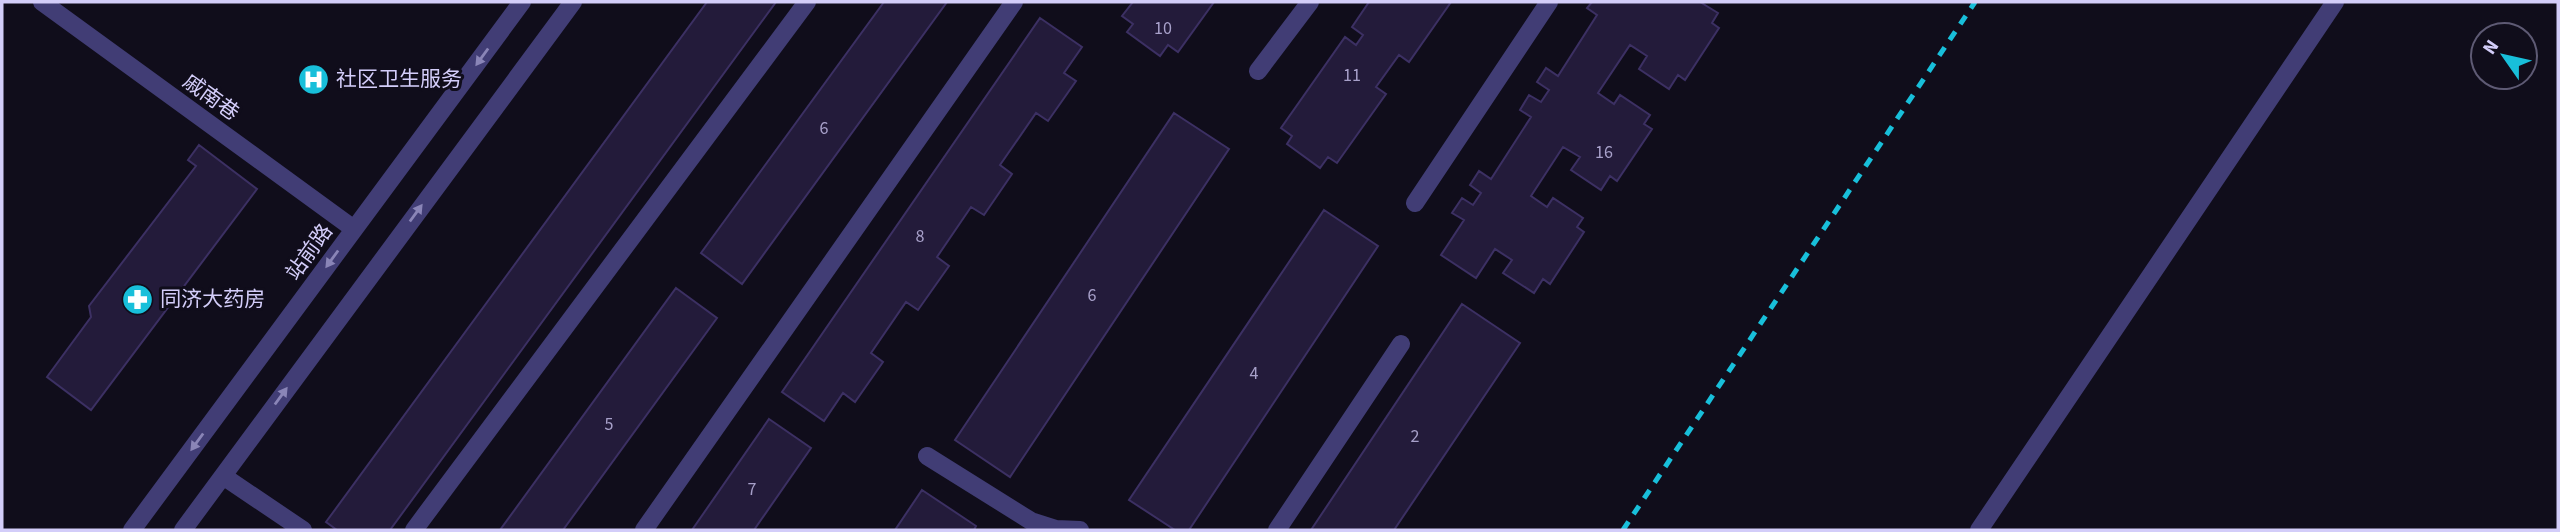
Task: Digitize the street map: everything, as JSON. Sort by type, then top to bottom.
[{"type":"street","name":"戚南巷","points":[[42,2],[354,229]]},
{"type":"street","name":"站前路","points":[[132,530],[522,2]]},
{"type":"street","points":[[183,530],[573,2]]},
{"type":"street","points":[[414,530],[807,2]]},
{"type":"street","points":[[644,530],[1014,2]]},
{"type":"street","points":[[1258,71],[1310,2]]},
{"type":"street","points":[[1415,203],[1549,2]]},
{"type":"street","points":[[1979,530],[2335,2]]},
{"type":"street","points":[[1277,530],[1401,344]]},
{"type":"street","points":[[927,456],[1031,521],[1056,528],[1080,530]]},
{"type":"street","points":[[223,476],[303,530]]},
{"type":"building","points":[[707,2],[776,2],[390,530],[337,530],[326,522]]},
{"type":"building","points":[[884,2],[947,2],[742,284],[701,253]]},
{"type":"building","points":[[1133,2],[1214,2],[1178,52],[1168,45],[1160,56],[1127,32],[1133,24],[1122,16]]},
{"type":"building","points":[[1369,2],[1451,2],[1409,62],[1399,55],[1376,87],[1386,94],[1337,163],[1328,157],[1320,168],[1287,144],[1292,136],[1281,128],[1345,37],[1356,45],[1363,35],[1352,27]]},
{"type":"building","points":[[1592,2],[1700,2],[1718,13],[1712,23],[1719,28],[1685,80],[1678,75],[1669,89],[1639,69],[1647,56],[1630,45],[1598,93],[1614,104],[1620,95],[1650,115],[1644,124],[1652,129],[1617,181],[1610,176],[1601,190],[1571,170],[1580,157],[1563,147],[1531,196],[1547,207],[1553,198],[1583,218],[1577,227],[1584,232],[1550,284],[1543,279],[1534,293],[1503,273],[1512,260],[1495,249],[1476,278],[1441,255],[1464,220],[1452,213],[1462,198],[1473,205],[1481,193],[1470,185],[1479,171],[1491,179],[1531,117],[1520,110],[1529,95],[1541,102],[1549,90],[1537,82],[1546,68],[1558,76],[1597,15],[1587,8]]},
{"type":"building","points":[[1040,18],[1082,47],[1064,73],[1076,81],[1048,121],[1036,113],[1000,165],[1012,174],[984,215],[971,207],[937,257],[949,266],[918,310],[906,302],[871,353],[883,362],[855,402],[843,393],[824,421],[782,392]]},
{"type":"building","points":[[1174,113],[1229,149],[1010,477],[955,440]]},
{"type":"building","points":[[199,145],[257,189],[91,410],[47,377],[91,317],[89,306],[196,166],[188,160]]},
{"type":"building","points":[[1324,210],[1378,246],[1189,530],[1175,530],[1129,500]]},
{"type":"building","points":[[676,288],[717,318],[563,530],[500,530]]},
{"type":"building","points":[[1462,304],[1520,343],[1394,530],[1311,530]]},
{"type":"building","points":[[769,419],[811,448],[754,530],[692,530]]},
{"type":"building","points":[[922,490],[976,526],[974,530],[895,530]]},
{"type":"railway","points":[[1623,530],[1975,2]]},
{"type":"place","name":"社区卫生服务","points":[[313,79]]},
{"type":"place","name":"同济大药房","points":[[137,299]]}]
